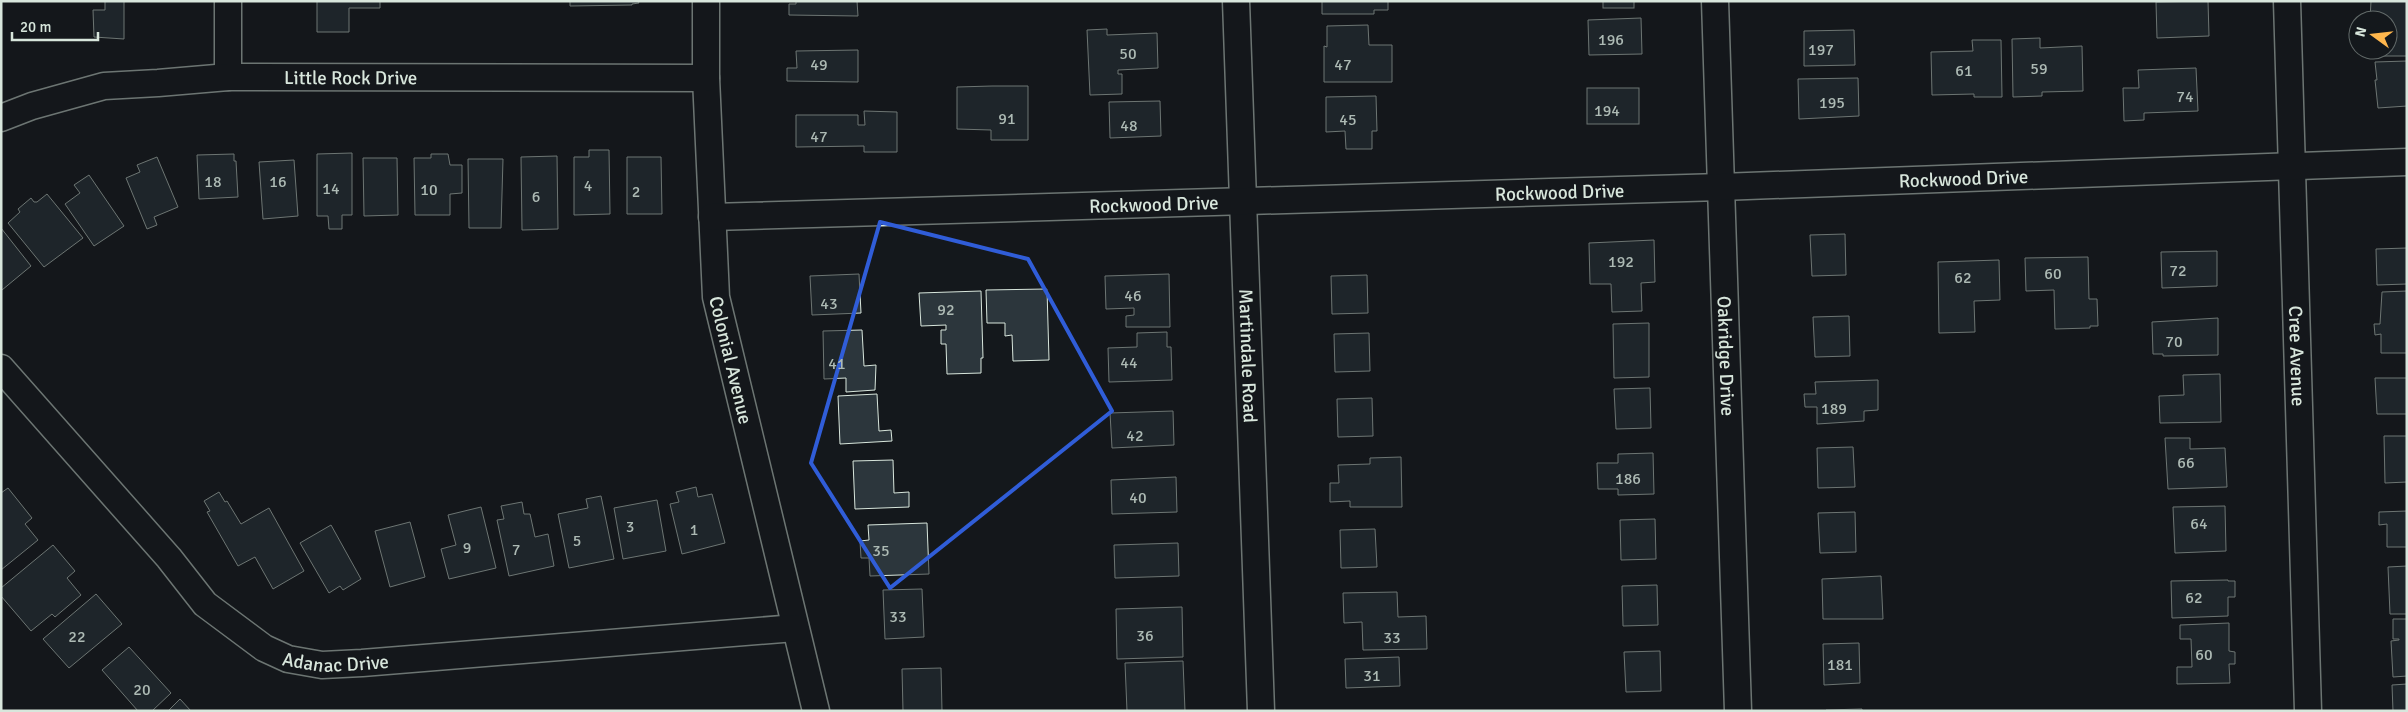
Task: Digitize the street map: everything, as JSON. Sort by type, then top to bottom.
[{"type":"street","points":[[228,1],[228,77]]},
{"type":"street","name":"Colonial Avenue","points":[[706,1],[706,78],[716,297],[816,711]]},
{"type":"street","name":"Martindale Road","points":[[1236,1],[1261,711]]},
{"type":"street","name":"Oakridge Drive","points":[[1715,1],[1738,711]]},
{"type":"street","name":"Cree Avenue","points":[[2287,1],[2308,711]]},
{"type":"street","name":"Little Rock Drive","points":[[1,118],[32,106],[104,86],[158,84],[228,77],[706,78]]},
{"type":"street","name":"Rockwood Drive","points":[[712,217],[1721,187],[2407,162]]},
{"type":"street","name":"Adanac Drive","points":[[1,368],[169,558],[205,604],[264,648],[288,659],[322,665],[362,663],[795,628]]},
{"type":"highlighted area","points":[[880,222],[1028,259],[1112,411],[890,588],[811,463]]},
{"type":"building","points":[[105,1],[124,1],[124,39],[94,37],[93,10],[105,10]]},
{"type":"building","points":[[317,1],[380,1],[380,8],[349,8],[349,32],[317,32]]},
{"type":"building","points":[[570,1],[638,1],[639,3],[632,5],[570,6]]},
{"type":"building","points":[[796,1],[857,1],[858,16],[789,15],[789,4],[796,4]]},
{"type":"building","points":[[1322,1],[1388,1],[1388,10],[1374,10],[1374,14],[1322,14]]},
{"type":"building","points":[[1603,1],[1634,1],[1634,8],[1603,8]]},
{"type":"building","points":[[2208,1],[2209,36],[2157,38],[2156,2]]},
{"type":"building","points":[[2371,1],[2407,1],[2407,56],[2398,56],[2398,10],[2371,10]]},
{"type":"building","points":[[1641,18],[1642,54],[1589,55],[1588,20]]},
{"type":"building","points":[[1368,25],[1369,45],[1392,45],[1392,82],[1324,82],[1324,46],[1327,47],[1327,26]]},
{"type":"building","points":[[1107,29],[1107,35],[1157,33],[1158,68],[1118,70],[1118,74],[1122,74],[1122,94],[1090,95],[1087,30]]},
{"type":"building","points":[[1854,30],[1855,65],[1804,66],[1804,31]]},
{"type":"building","points":[[2040,38],[2040,48],[2082,46],[2083,91],[2042,92],[2042,96],[2013,97],[2012,39]]},
{"type":"building","points":[[1972,40],[2001,40],[2002,97],[1974,97],[1974,94],[1932,95],[1931,52],[1973,51]]},
{"type":"building","points":[[858,50],[858,82],[787,81],[787,68],[797,68],[796,51]]},
{"type":"building","points":[[2407,61],[2407,106],[2378,108],[2375,62]]},
{"type":"building","points":[[2196,68],[2198,111],[2144,113],[2144,120],[2124,121],[2123,88],[2139,88],[2138,70]]},
{"type":"building","points":[[1858,78],[1859,116],[1799,119],[1798,79]]},
{"type":"building","points":[[1028,86],[1028,140],[991,140],[991,130],[957,129],[957,87]]},
{"type":"building","points":[[1587,88],[1639,88],[1639,124],[1587,124]]},
{"type":"building","points":[[1376,96],[1377,131],[1372,131],[1372,149],[1346,149],[1345,131],[1326,132],[1326,97]]},
{"type":"building","points":[[1160,101],[1161,136],[1110,138],[1109,102]]},
{"type":"building","points":[[864,111],[897,112],[897,152],[864,152],[864,146],[796,147],[796,115],[858,115],[858,125],[865,125]]},
{"type":"building","points":[[589,150],[609,150],[610,214],[574,215],[574,157],[589,157]]},
{"type":"building","points":[[352,153],[352,215],[342,215],[342,229],[329,229],[328,216],[317,216],[317,154]]},
{"type":"building","points":[[234,154],[238,197],[199,199],[197,155]]},
{"type":"building","points":[[431,154],[448,154],[450,165],[462,165],[462,193],[450,194],[450,215],[415,215],[414,158],[431,158]]},
{"type":"building","points":[[557,156],[558,229],[522,230],[521,157]]},
{"type":"building","points":[[157,157],[178,207],[154,217],[157,225],[147,229],[126,178],[140,172],[137,165]]},
{"type":"building","points":[[627,157],[661,157],[662,214],[627,214]]},
{"type":"building","points":[[363,158],[397,158],[398,215],[364,216]]},
{"type":"building","points":[[468,159],[503,159],[501,228],[469,228]]},
{"type":"building","points":[[294,160],[298,216],[263,219],[259,162]]},
{"type":"building","points":[[89,175],[124,226],[94,246],[65,204],[80,193],[74,185]]},
{"type":"building","points":[[47,194],[83,238],[44,267],[8,223],[20,212],[18,209],[31,198],[34,202],[37,202]]},
{"type":"building","points":[[1,228],[31,266],[2,290],[1,289]]},
{"type":"building","points":[[1845,234],[1846,275],[1812,276],[1810,235]]},
{"type":"building","points":[[1654,240],[1655,282],[1641,283],[1642,311],[1612,312],[1611,284],[1590,284],[1589,243]]},
{"type":"building","points":[[2407,248],[2407,284],[2377,285],[2376,249]]},
{"type":"building","points":[[2217,251],[2217,286],[2162,288],[2161,252]]},
{"type":"building","points":[[2088,257],[2089,299],[2097,299],[2098,326],[2055,329],[2054,290],[2026,291],[2025,258]]},
{"type":"building","points":[[1999,260],[2000,300],[1974,301],[1975,332],[1939,333],[1938,262]]},
{"type":"building","points":[[859,274],[861,313],[812,315],[810,276]]},
{"type":"building","points":[[1169,274],[1170,327],[1126,327],[1126,316],[1134,315],[1134,308],[1106,309],[1105,276]]},
{"type":"building","points":[[1367,275],[1368,313],[1332,314],[1331,276]]},
{"type":"building","points":[[1047,289],[1049,360],[1013,361],[1012,335],[1005,336],[1005,323],[987,323],[986,290]]},
{"type":"building","points":[[981,291],[983,358],[981,358],[981,373],[947,374],[946,344],[941,344],[941,330],[946,330],[946,325],[921,326],[919,293]]},
{"type":"building","points":[[2407,291],[2407,353],[2381,353],[2381,334],[2375,335],[2374,324],[2380,324],[2382,292]]},
{"type":"building","points":[[1849,316],[1850,356],[1815,357],[1813,317]]},
{"type":"building","points":[[2218,318],[2218,355],[2163,356],[2163,354],[2153,354],[2152,322]]},
{"type":"building","points":[[1649,323],[1649,377],[1614,378],[1613,324]]},
{"type":"building","points":[[862,330],[864,366],[876,365],[875,390],[846,392],[846,378],[824,379],[823,331]]},
{"type":"building","points":[[1167,332],[1167,347],[1171,347],[1172,380],[1109,382],[1108,348],[1137,347],[1137,333]]},
{"type":"building","points":[[1369,333],[1370,371],[1335,372],[1334,334]]},
{"type":"building","points":[[2220,374],[2221,422],[2160,423],[2159,396],[2184,395],[2183,375]]},
{"type":"building","points":[[2375,378],[2407,378],[2407,414],[2377,414]]},
{"type":"building","points":[[1878,380],[1878,410],[1864,411],[1864,421],[1817,424],[1817,407],[1805,407],[1804,394],[1816,394],[1815,382]]},
{"type":"building","points":[[1650,388],[1651,428],[1616,429],[1614,389]]},
{"type":"building","points":[[877,394],[879,431],[891,430],[892,441],[840,444],[838,396]]},
{"type":"building","points":[[1372,398],[1373,436],[1338,437],[1337,399]]},
{"type":"building","points":[[1173,411],[1174,445],[1112,448],[1110,413]]},
{"type":"building","points":[[2384,436],[2407,436],[2407,482],[2385,483]]},
{"type":"building","points":[[2165,438],[2190,438],[2190,449],[2225,448],[2227,487],[2168,489]]},
{"type":"building","points":[[1853,447],[1855,487],[1818,488],[1817,448]]},
{"type":"building","points":[[1653,453],[1654,494],[1618,495],[1618,489],[1598,489],[1597,463],[1618,463],[1618,454]]},
{"type":"building","points":[[1401,457],[1402,507],[1350,507],[1350,501],[1330,502],[1330,483],[1339,483],[1338,465],[1370,464],[1370,458]]},
{"type":"building","points":[[893,460],[894,493],[909,492],[909,507],[855,509],[853,461]]},
{"type":"building","points":[[1176,477],[1177,512],[1112,514],[1111,480]]},
{"type":"building","points":[[696,487],[698,497],[712,494],[725,543],[682,554],[670,504],[679,502],[676,492]]},
{"type":"building","points":[[8,488],[32,518],[25,524],[38,540],[1,570],[1,493]]},
{"type":"building","points":[[219,492],[241,524],[269,508],[304,571],[273,589],[255,557],[238,566],[207,512],[210,511],[204,501]]},
{"type":"building","points":[[601,496],[614,559],[569,568],[558,514],[588,508],[586,499]]},
{"type":"building","points":[[657,500],[666,551],[623,559],[614,508]]},
{"type":"building","points":[[522,502],[524,514],[530,514],[535,537],[548,534],[554,566],[509,576],[497,520],[504,519],[501,506]]},
{"type":"building","points":[[2225,506],[2226,551],[2175,553],[2173,507]]},
{"type":"building","points":[[481,507],[496,568],[449,579],[441,549],[456,545],[448,515]]},
{"type":"building","points":[[2407,511],[2407,547],[2387,547],[2387,524],[2379,525],[2379,512]]},
{"type":"building","points":[[1855,512],[1856,552],[1820,553],[1818,513]]},
{"type":"building","points":[[1655,519],[1656,559],[1621,560],[1620,520]]},
{"type":"building","points":[[410,522],[425,577],[390,587],[375,531]]},
{"type":"building","points":[[927,523],[929,574],[870,576],[869,558],[861,558],[860,541],[869,540],[868,525]]},
{"type":"building","points":[[331,525],[361,579],[343,590],[340,586],[329,593],[300,543]]},
{"type":"building","points":[[1375,529],[1377,567],[1341,568],[1340,530]]},
{"type":"building","points":[[1178,543],[1179,576],[1115,578],[1114,545]]},
{"type":"building","points":[[53,545],[75,571],[67,578],[81,595],[55,617],[52,614],[31,631],[1,596],[1,588]]},
{"type":"building","points":[[2407,566],[2407,614],[2390,614],[2388,567]]},
{"type":"building","points":[[1881,576],[1883,619],[1823,619],[1822,579]]},
{"type":"building","points":[[2171,581],[2235,581],[2235,597],[2228,597],[2228,616],[2172,618]]},
{"type":"building","points":[[1657,585],[1658,625],[1623,626],[1622,586]]},
{"type":"building","points":[[922,589],[924,637],[885,639],[883,590]]},
{"type":"building","points":[[1397,592],[1398,617],[1426,616],[1427,649],[1363,650],[1362,622],[1344,623],[1343,593]]},
{"type":"building","points":[[96,594],[122,624],[69,668],[43,639]]},
{"type":"building","points":[[1182,607],[1183,657],[1117,659],[1116,609]]},
{"type":"building","points":[[2393,619],[2407,619],[2407,676],[2393,677],[2391,641],[2399,639],[2393,639]]},
{"type":"building","points":[[2229,623],[2229,651],[2235,652],[2235,664],[2229,664],[2230,683],[2177,684],[2177,667],[2192,667],[2191,639],[2180,639],[2180,625]]},
{"type":"building","points":[[1859,643],[1860,683],[1824,685],[1823,644]]},
{"type":"building","points":[[129,647],[171,693],[152,711],[138,711],[102,670]]},
{"type":"building","points":[[1660,651],[1661,691],[1626,692],[1624,652]]},
{"type":"building","points":[[1399,657],[1400,686],[1346,688],[1345,659]]},
{"type":"building","points":[[1183,661],[1185,711],[1127,711],[1125,663]]},
{"type":"building","points":[[941,668],[942,711],[903,711],[902,669]]},
{"type":"building","points":[[2407,684],[2407,711],[2393,711],[2392,685]]},
{"type":"building","points":[[180,699],[191,711],[168,711]]},
{"type":"building","points":[[1862,709],[1862,711],[1826,711],[1826,710]]}]
